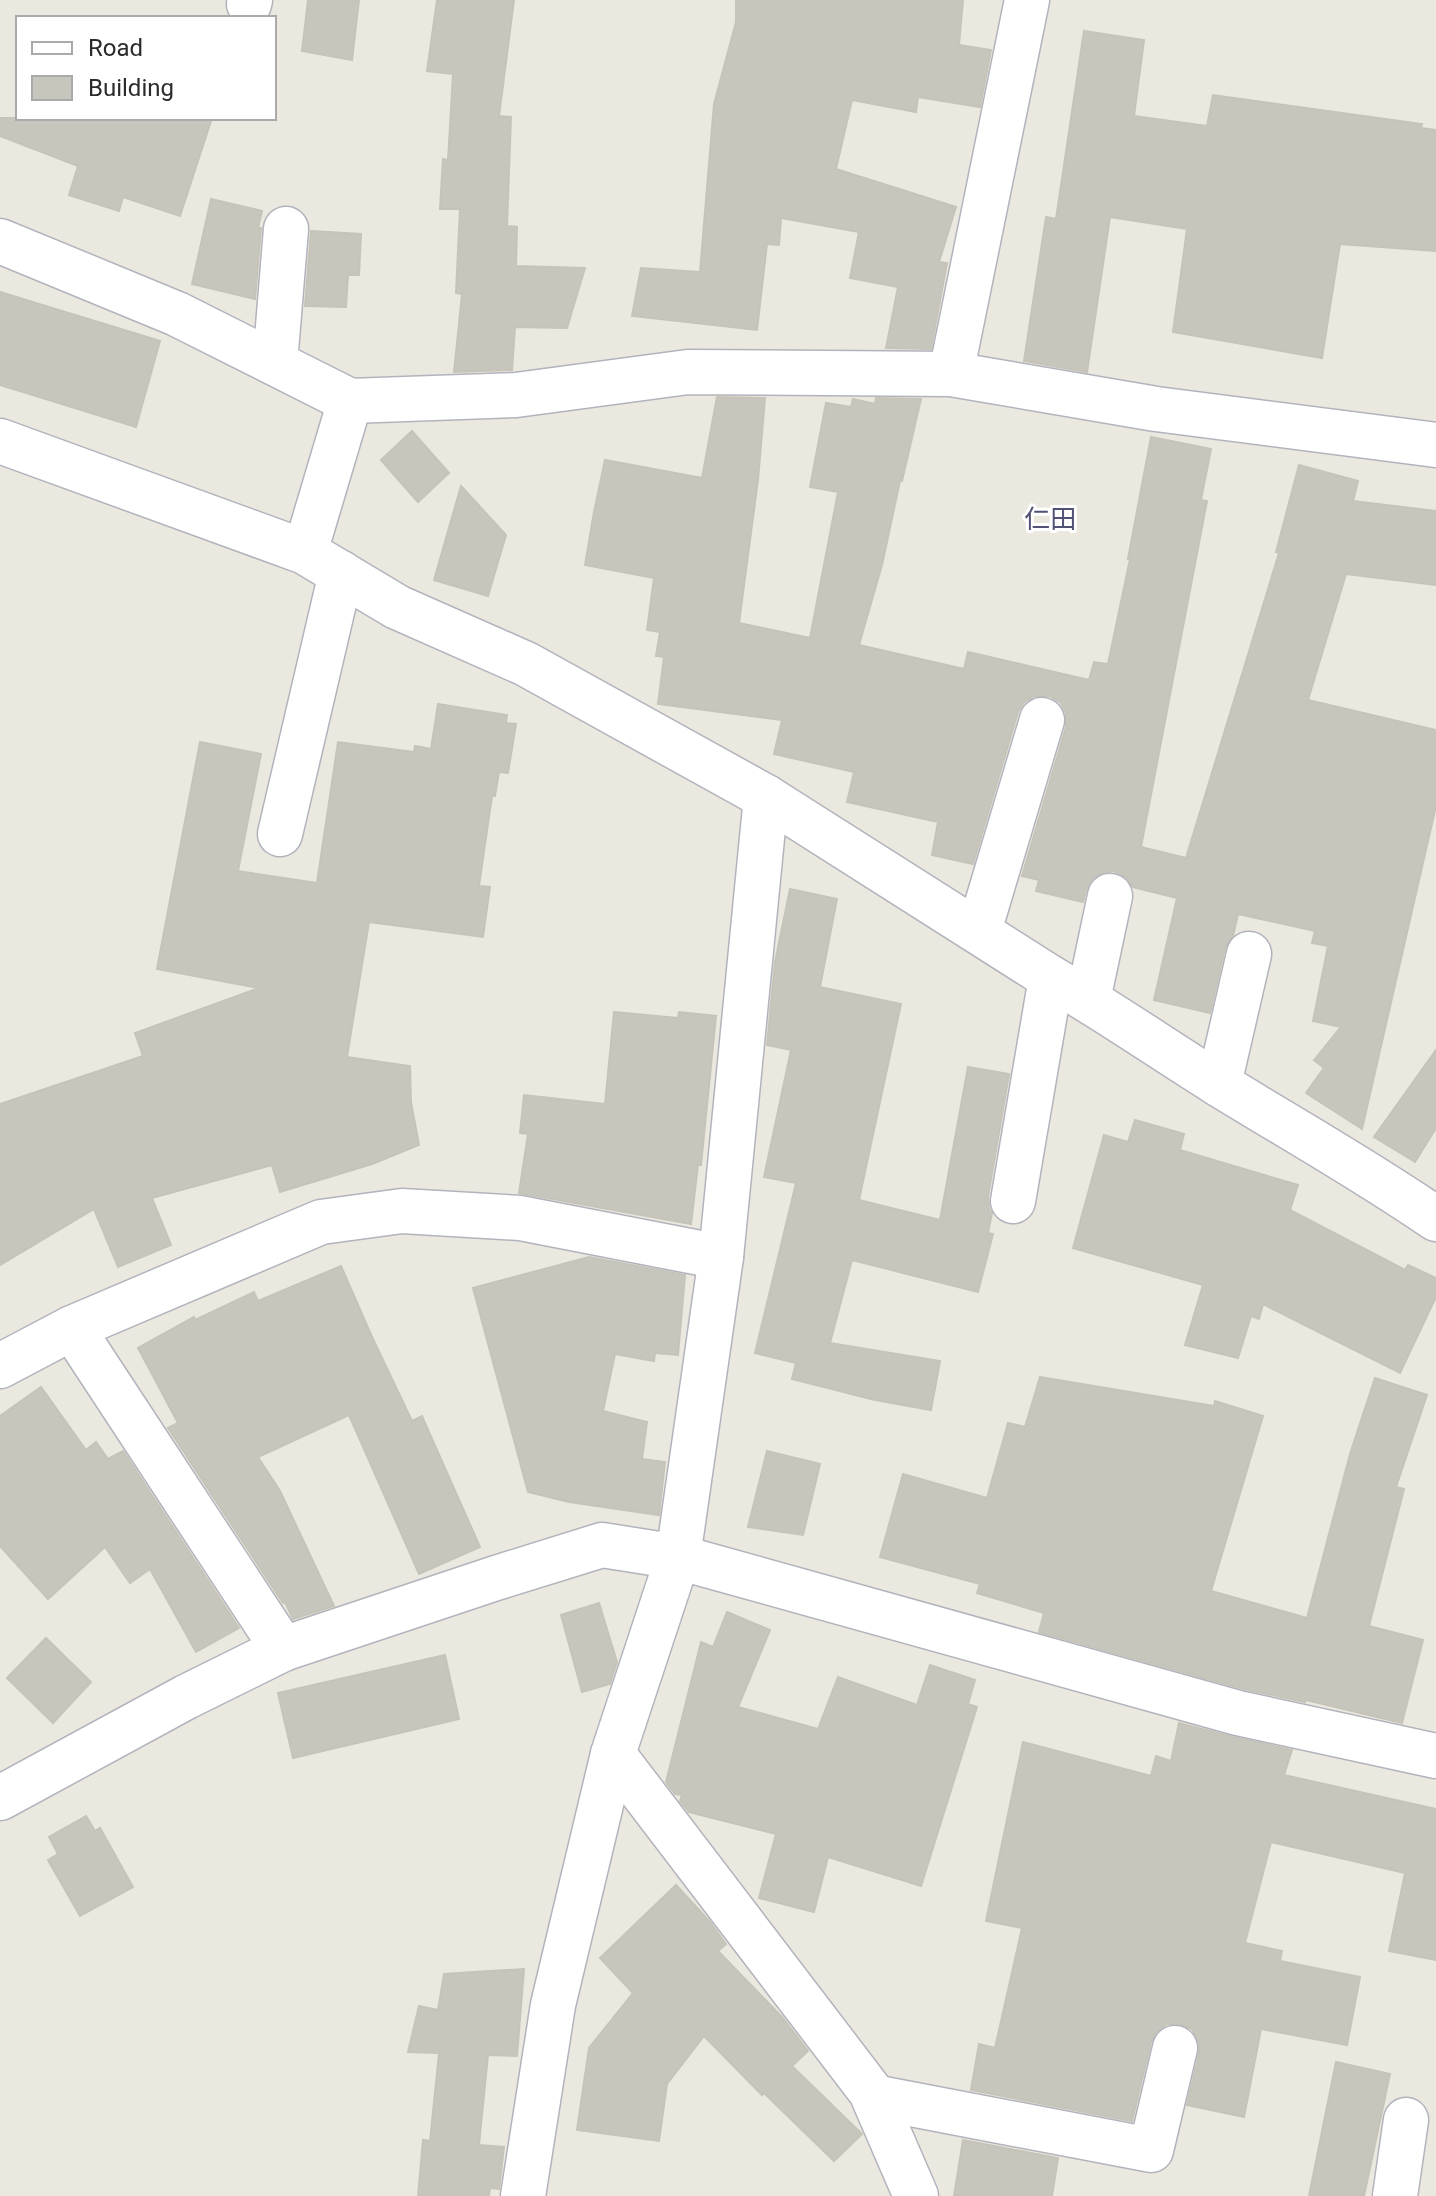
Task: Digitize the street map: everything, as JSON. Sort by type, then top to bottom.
[{"type":"street","points":[[951,374],[1027,0]]},
{"type":"street","points":[[275,363],[286,229]]},
{"type":"street","points":[[0,241],[177,314],[350,401],[516,395],[688,372],[951,374],[1156,409],[1436,445]]},
{"type":"street","points":[[280,834],[350,401]]},
{"type":"street","points":[[0,441],[323,563],[397,607],[526,664],[766,797],[1436,1219]]},
{"type":"street","points":[[979,931],[1042,720]]},
{"type":"street","points":[[523,2196],[553,2005],[613,1754],[678,1557],[721,1257],[766,797]]},
{"type":"street","points":[[1088,1000],[1110,896]]},
{"type":"street","points":[[1219,1084],[1249,954]]},
{"type":"street","points":[[1013,1201],[1051,978]]},
{"type":"street","points":[[0,1366],[72,1328],[321,1222],[402,1211],[520,1218],[721,1257]]},
{"type":"street","points":[[72,1328],[283,1649]]},
{"type":"street","points":[[0,1798],[186,1697],[283,1649],[602,1545],[678,1557],[1238,1713],[1434,1745]]},
{"type":"street","points":[[613,1754],[874,2097],[916,2196]]},
{"type":"street","points":[[874,2097],[1151,2150],[1175,2048]]},
{"type":"street","points":[[1395,2196],[1406,2120]]},
{"type":"building","points":[[308,0],[359,0],[352,60],[302,51]]},
{"type":"building","points":[[437,0],[514,0],[499,116],[511,117],[507,226],[517,227],[516,266],[585,268],[567,328],[515,327],[512,370],[454,372],[462,294],[456,293],[460,209],[440,209],[443,159],[448,160],[453,74],[427,71]]},
{"type":"building","points":[[736,0],[963,0],[959,45],[991,50],[980,107],[918,97],[916,112],[852,100],[836,169],[956,207],[939,262],[947,263],[931,349],[886,348],[898,287],[850,278],[859,232],[781,218],[779,245],[767,244],[757,330],[632,316],[641,268],[700,272],[714,104],[736,22]]},
{"type":"building","points":[[1084,31],[1144,40],[1134,116],[1207,126],[1213,95],[1422,124],[1421,128],[1436,130],[1436,251],[1340,244],[1322,358],[1173,332],[1187,229],[1110,217],[1087,372],[1024,361],[1046,217],[1056,219]]},
{"type":"building","points":[[0,118],[211,120],[180,216],[123,197],[119,211],[69,195],[78,166],[0,136]]},
{"type":"building","points":[[211,199],[262,211],[258,228],[261,228],[255,299],[192,284]]},
{"type":"building","points":[[311,231],[361,234],[359,275],[348,275],[346,307],[305,306]]},
{"type":"building","points":[[0,292],[160,341],[136,427],[0,385]]},
{"type":"building","points":[[717,397],[765,398],[758,480],[739,623],[810,638],[838,492],[810,487],[826,403],[851,407],[853,399],[875,404],[876,398],[921,399],[882,565],[859,645],[964,669],[968,652],[1089,680],[1094,662],[1108,664],[1151,437],[1211,449],[1201,500],[1207,501],[1141,847],[1186,858],[1279,553],[1276,552],[1299,465],[1358,481],[1353,501],[1436,511],[1436,585],[1346,574],[1308,700],[1436,730],[1436,806],[1362,1129],[1306,1093],[1324,1068],[1314,1060],[1341,1027],[1313,1021],[1328,946],[1312,943],[1315,931],[1238,914],[1233,936],[1225,948],[1210,1013],[1154,1000],[1177,898],[1133,887],[1126,877],[1114,871],[1092,879],[1083,902],[1036,891],[1039,880],[1022,876],[1066,727],[1066,713],[1061,703],[1050,696],[1035,696],[1025,701],[1018,712],[973,864],[932,855],[938,822],[847,802],[854,772],[774,754],[782,720],[658,704],[664,657],[656,656],[660,632],[647,630],[654,578],[585,565],[594,512],[605,460],[702,478]]},
{"type":"building","points":[[412,431],[449,473],[418,502],[381,460]]},
{"type":"building","points":[[461,486],[506,535],[488,596],[434,580]]},
{"type":"building","points":[[438,704],[507,715],[506,723],[516,724],[508,773],[499,772],[495,796],[492,796],[479,886],[490,887],[483,937],[369,922],[347,1057],[410,1066],[411,1102],[419,1145],[372,1164],[280,1192],[272,1165],[152,1198],[171,1245],[118,1267],[94,1209],[0,1265],[0,1104],[143,1056],[135,1033],[259,988],[157,969],[200,742],[261,754],[238,871],[317,883],[338,742],[414,752],[415,746],[431,749]]},
{"type":"building","points":[[790,889],[837,899],[820,987],[901,1004],[859,1200],[940,1220],[968,1067],[1009,1074],[988,1197],[992,1213],[988,1233],[993,1234],[978,1292],[852,1260],[830,1343],[940,1361],[931,1410],[875,1400],[792,1379],[796,1363],[755,1353],[796,1183],[764,1177],[791,1050],[767,1045],[775,962]]},
{"type":"building","points":[[614,1012],[678,1018],[679,1012],[716,1016],[701,1165],[698,1165],[691,1224],[519,1193],[528,1134],[520,1133],[524,1095],[605,1104]]},
{"type":"building","points":[[1436,1050],[1436,1128],[1415,1162],[1374,1137]]},
{"type":"building","points":[[1135,1120],[1184,1134],[1180,1150],[1298,1185],[1290,1210],[1405,1270],[1408,1265],[1436,1278],[1436,1297],[1400,1373],[1263,1304],[1259,1319],[1251,1316],[1238,1358],[1185,1345],[1203,1285],[1073,1248],[1104,1135],[1128,1142]]},
{"type":"building","points":[[589,1257],[685,1275],[678,1355],[655,1353],[654,1361],[615,1354],[603,1411],[647,1422],[642,1459],[665,1462],[659,1515],[569,1502],[528,1492],[473,1288]]},
{"type":"building","points":[[341,1266],[412,1421],[422,1416],[480,1547],[419,1574],[349,1415],[258,1457],[280,1491],[334,1606],[293,1619],[285,1602],[168,1428],[178,1423],[138,1348],[194,1317],[195,1320],[254,1292],[258,1301]]},
{"type":"building","points":[[1040,1377],[1214,1406],[1215,1401],[1263,1416],[1211,1591],[1307,1618],[1350,1454],[1375,1378],[1427,1395],[1396,1487],[1404,1489],[1369,1626],[1423,1640],[1402,1723],[1244,1689],[1039,1632],[1044,1613],[977,1593],[980,1584],[880,1557],[903,1474],[987,1498],[1008,1423],[1025,1427]]},
{"type":"building","points":[[41,1387],[86,1450],[96,1442],[108,1459],[123,1451],[239,1628],[196,1652],[150,1569],[130,1583],[105,1547],[48,1599],[0,1546],[0,1416]]},
{"type":"building","points":[[767,1451],[820,1464],[803,1535],[748,1527]]},
{"type":"building","points":[[599,1603],[617,1662],[610,1684],[582,1692],[561,1615]]},
{"type":"building","points":[[727,1612],[770,1630],[738,1707],[818,1729],[838,1677],[917,1705],[930,1665],[975,1680],[968,1704],[977,1707],[921,1886],[828,1857],[814,1912],[759,1898],[776,1834],[689,1812],[680,1801],[682,1795],[675,1794],[666,1782],[701,1642],[713,1647]]},
{"type":"building","points":[[46,1638],[91,1682],[53,1723],[7,1678]]},
{"type":"building","points":[[445,1655],[459,1719],[293,1758],[278,1693]]},
{"type":"building","points":[[1179,1723],[1292,1750],[1284,1775],[1436,1809],[1436,1960],[1389,1951],[1405,1873],[1271,1842],[1245,1943],[1282,1951],[1280,1961],[1360,1977],[1347,2045],[1261,2029],[1244,2117],[1187,2105],[1199,2042],[1192,2029],[1180,2024],[1167,2024],[1156,2032],[1151,2042],[1132,2121],[971,2090],[979,2044],[995,2048],[1022,1928],[986,1921],[1023,1742],[1151,1776],[1156,1756],[1171,1761]]},
{"type":"building","points":[[86,1816],[95,1831],[100,1828],[133,1887],[80,1916],[48,1860],[58,1854],[49,1837]]},
{"type":"building","points":[[676,1885],[726,1944],[718,1951],[782,2017],[808,2051],[792,2066],[862,2134],[834,2161],[704,2036],[667,2084],[659,2141],[577,2130],[589,2048],[633,1993],[600,1958]]},
{"type":"building","points":[[524,1969],[517,2056],[488,2055],[479,2145],[504,2147],[499,2189],[490,2188],[489,2196],[418,2196],[423,2140],[430,2141],[439,2053],[408,2052],[419,2006],[438,2010],[444,1974]]},
{"type":"building","points":[[1336,2062],[1390,2074],[1364,2196],[1309,2196]]},
{"type":"building","points":[[963,2140],[1058,2158],[1052,2196],[954,2196]]},
{"type":"district","name":"仁田","points":[[1050,519]]}]
